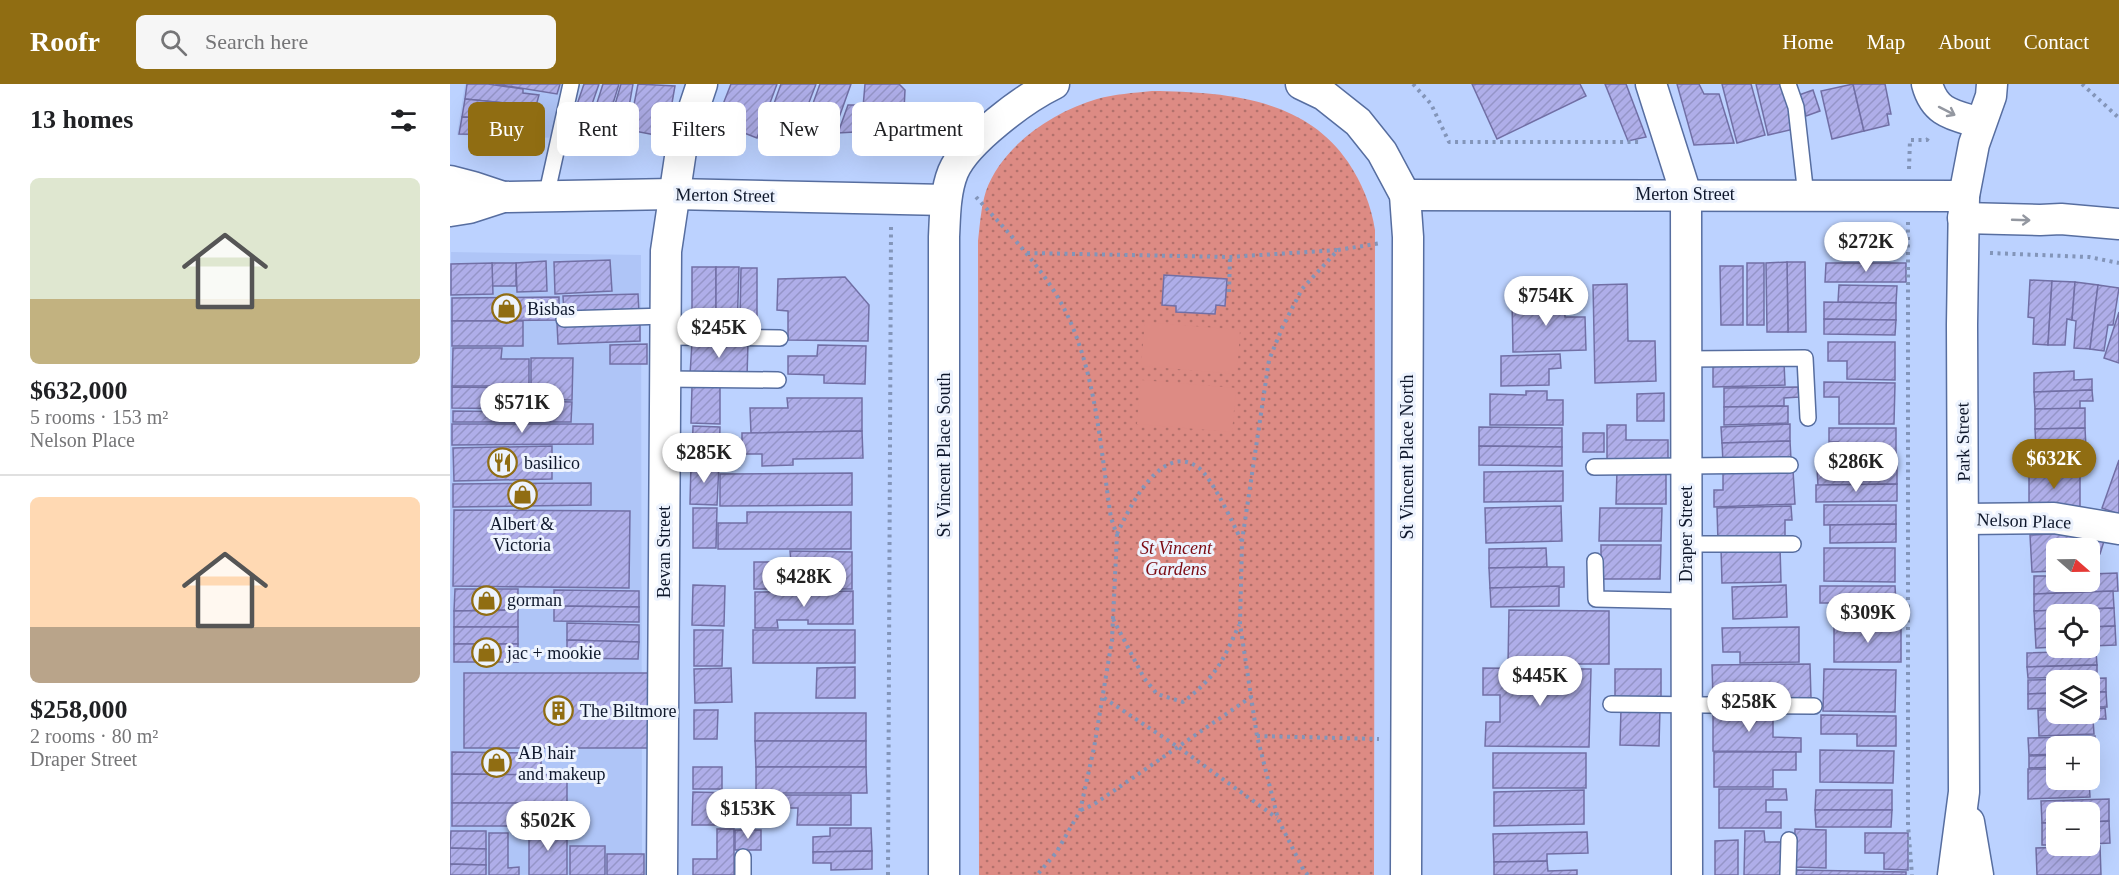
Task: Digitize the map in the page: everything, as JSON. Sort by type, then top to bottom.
[{"type":"street","name":"Bevan Street","points":[[662,875],[666,251],[682,144],[702,84]]},
{"type":"street","points":[[950,186],[976,142],[998,121],[1054,84]]},
{"type":"street","name":"St Vincent Place North","points":[[1301,84],[1324,96],[1358,122],[1382,152],[1405,195],[1408,237],[1406,875]]},
{"type":"street","name":"Draper Street","points":[[1651,84],[1686,194],[1686,875]]},
{"type":"street","points":[[1934,96],[1947,112],[1992,97]]},
{"type":"street","name":"Park Street","points":[[1953,875],[1964,792],[1962,325],[1964,207],[1970,162],[1992,97]]},
{"type":"street","name":"Merton Street","points":[[450,181],[503,197]]},
{"type":"street","name":"Merton Street","points":[[450,211],[503,197],[674,194],[891,198],[950,186]]},
{"type":"street","name":"St Vincent Place South","points":[[944,875],[944,237],[950,186]]},
{"type":"street","name":"Merton Street","points":[[1405,195],[1908,195],[2040,220],[2100,220],[2119,224]]},
{"type":"street","name":"Nelson Place","points":[[1964,519],[2054,518],[2119,529]]},
{"type":"street","name":"Park Street","points":[[1964,792],[1978,875]]},
{"type":"lane","points":[[546,197],[571,84]]},
{"type":"lane","points":[[1788,84],[1796,107],[1806,196]]},
{"type":"lane","points":[[564,319],[780,338]]},
{"type":"lane","points":[[1686,358],[1805,358],[1808,418]]},
{"type":"lane","points":[[665,379],[778,380]]},
{"type":"lane","points":[[1594,467],[1791,465]]},
{"type":"lane","points":[[1686,544],[1793,544]]},
{"type":"lane","points":[[1595,561],[1596,598],[1686,601]]},
{"type":"lane","points":[[1611,704],[1814,706]]},
{"type":"lane","points":[[1788,875],[1789,840]]},
{"type":"lane","points":[[742,875],[743,856]]},
{"type":"path","points":[[1413,84],[1431,104],[1449,142],[1651,142]]},
{"type":"path","points":[[2082,84],[2119,118]]},
{"type":"path","points":[[1912,875],[1908,825],[1908,195],[1910,140],[1927,140],[1934,96]]},
{"type":"path","points":[[950,186],[1036,263],[1069,319],[1078,342],[1091,395],[1111,518],[1117,535]]},
{"type":"path","points":[[888,875],[891,198]]},
{"type":"path","points":[[1026,253],[1230,257],[1338,250],[1408,237]]},
{"type":"path","points":[[1308,875],[1278,819],[1257,736],[1240,624],[1242,541],[1269,360],[1302,289],[1338,250]]},
{"type":"path","points":[[1986,253],[2089,257],[2119,263]]},
{"type":"path","points":[[1229,292],[1230,257]]},
{"type":"path","points":[[1037,875],[1056,853],[1080,811],[1103,698],[1112,640],[1117,535],[1129,508],[1158,470],[1179,461],[1190,463],[1201,469],[1222,501],[1242,541]]},
{"type":"path","points":[[1113,618],[1144,678],[1157,694],[1183,702],[1204,686],[1223,661],[1240,624]]},
{"type":"path","points":[[1080,811],[1093,805],[1251,697]]},
{"type":"path","points":[[1103,698],[1178,747],[1278,819]]},
{"type":"path","points":[[1257,736],[1406,740]]},
{"type":"shaded area","points":[[465,84],[573,84],[569,102],[557,102],[557,138],[545,138],[545,102],[468,102],[468,135],[457,135]]},
{"type":"shaded area","points":[[451,252],[641,255],[642,875],[450,875]]},
{"type":"green space","name":"St Vincent Gardens","points":[[1152,91],[1206,93],[1260,102],[1285,111],[1309,124],[1330,140],[1348,162],[1362,186],[1371,212],[1375,230],[1374,875],[979,875],[978,241],[983,203],[986,191],[1004,159],[1016,146],[1046,122],[1097,99]]},
{"type":"green space","points":[[1145,322],[1240,330],[1237,374],[1141,366]]},
{"type":"green space","points":[[1141,380],[1236,388],[1232,432],[1137,424]]},
{"type":"building","points":[[467,84],[488,84],[523,89],[523,93],[539,95],[537,102],[465,99]]},
{"type":"building","points":[[495,84],[560,84],[557,94]]},
{"type":"building","points":[[584,84],[599,84],[593,102],[578,102]]},
{"type":"building","points":[[603,84],[619,84],[613,102],[597,102]]},
{"type":"building","points":[[621,84],[633,84],[630,102],[616,102]]},
{"type":"building","points":[[638,84],[675,86],[672,102],[651,102],[651,134],[639,132],[639,102],[634,102]]},
{"type":"building","points":[[731,84],[777,84],[770,102],[758,102],[757,138],[746,134],[746,102],[724,102]]},
{"type":"building","points":[[781,84],[816,84],[809,102],[775,102]]},
{"type":"building","points":[[820,84],[851,84],[840,115],[840,102],[813,102]]},
{"type":"building","points":[[865,84],[899,84],[905,90],[904,102],[863,102]]},
{"type":"building","points":[[1472,84],[1580,84],[1586,96],[1497,139]]},
{"type":"building","points":[[1605,84],[1626,84],[1646,137],[1628,141]]},
{"type":"building","points":[[1677,84],[1699,84],[1704,94],[1719,94],[1734,143],[1694,145]]},
{"type":"building","points":[[1722,84],[1751,84],[1765,135],[1737,143]]},
{"type":"building","points":[[1756,84],[1784,84],[1794,129],[1768,135]]},
{"type":"building","points":[[1853,84],[1864,131],[1832,139],[1821,91]]},
{"type":"building","points":[[1853,84],[1885,84],[1891,114],[1887,114],[1889,125],[1864,131]]},
{"type":"building","points":[[1813,90],[1820,111],[1806,116],[1799,95]]},
{"type":"building","points":[[465,99],[495,102],[468,102],[468,117],[462,117]]},
{"type":"building","points":[[848,105],[852,105],[852,132],[840,133]]},
{"type":"building","points":[[462,117],[468,117],[468,134],[459,134]]},
{"type":"building","points":[[610,260],[612,291],[555,294],[554,262]]},
{"type":"building","points":[[546,261],[547,291],[517,292],[516,263]]},
{"type":"building","points":[[1787,262],[1805,262],[1806,332],[1788,332]]},
{"type":"building","points":[[1787,262],[1788,332],[1767,332],[1766,263]]},
{"type":"building","points":[[492,263],[516,263],[516,286],[492,286]]},
{"type":"building","points":[[492,263],[493,294],[451,295],[451,264]]},
{"type":"building","points":[[1747,263],[1764,263],[1764,325],[1747,325]]},
{"type":"building","points":[[1826,263],[1906,263],[1906,282],[1825,282]]},
{"type":"building","points":[[1720,266],[1743,266],[1743,325],[1721,325]]},
{"type":"building","points":[[692,267],[716,267],[716,322],[692,322]]},
{"type":"building","points":[[716,267],[739,267],[737,332],[716,332]]},
{"type":"building","points":[[741,268],[757,268],[757,322],[740,321]]},
{"type":"building","points":[[1164,275],[1227,279],[1225,306],[1216,305],[1215,314],[1176,312],[1176,306],[1162,305]]},
{"type":"building","points":[[845,277],[869,305],[868,341],[788,340],[788,311],[777,310],[778,279]]},
{"type":"building","points":[[2030,280],[2052,281],[2048,345],[2033,344],[2034,318],[2028,317]]},
{"type":"building","points":[[2052,281],[2075,282],[2072,320],[2067,319],[2065,345],[2048,345]]},
{"type":"building","points":[[2075,282],[2098,285],[2090,349],[2074,348],[2076,321],[2072,320]]},
{"type":"building","points":[[1627,284],[1628,341],[1655,341],[1656,381],[1595,383],[1593,285]]},
{"type":"building","points":[[1839,285],[1897,286],[1896,303],[1838,302]]},
{"type":"building","points":[[2098,285],[2119,288],[2113,325],[2108,325],[2104,351],[2090,349]]},
{"type":"building","points":[[638,294],[639,313],[564,315],[563,296]]},
{"type":"building","name":"Bisbas","points":[[559,297],[559,320],[452,321],[452,298]]},
{"type":"building","points":[[1564,298],[1565,317],[1585,317],[1586,350],[1513,352],[1512,299]]},
{"type":"building","points":[[1824,302],[1896,303],[1896,320],[1824,319]]},
{"type":"building","points":[[2119,312],[2119,363],[2104,358]]},
{"type":"building","points":[[1824,319],[1896,320],[1895,335],[1824,334]]},
{"type":"building","points":[[452,321],[523,321],[523,346],[452,346]]},
{"type":"building","points":[[640,321],[640,341],[558,344],[557,323]]},
{"type":"building","points":[[692,342],[748,343],[747,377],[690,375]]},
{"type":"building","points":[[1828,342],[1895,342],[1895,380],[1847,379],[1847,361],[1828,361]]},
{"type":"building","points":[[647,344],[647,364],[610,364],[610,345]]},
{"type":"building","points":[[818,345],[866,346],[865,384],[824,383],[824,375],[788,374],[788,356],[817,356]]},
{"type":"building","points":[[453,348],[502,348],[501,359],[529,359],[529,386],[452,386]]},
{"type":"building","points":[[1560,354],[1561,368],[1549,369],[1549,385],[1501,386],[1501,356]]},
{"type":"building","points":[[531,358],[573,358],[572,400],[531,399]]},
{"type":"building","points":[[1784,362],[1785,385],[1713,387],[1713,365]]},
{"type":"building","points":[[2074,371],[2074,380],[2092,379],[2092,390],[2034,392],[2034,373]]},
{"type":"building","points":[[1824,382],[1895,383],[1894,424],[1839,424],[1839,397],[1824,397]]},
{"type":"building","points":[[692,386],[720,387],[720,424],[691,423]]},
{"type":"building","points":[[452,387],[528,388],[527,409],[452,408]]},
{"type":"building","points":[[1798,387],[1799,397],[1784,398],[1784,406],[1724,407],[1724,388]]},
{"type":"building","points":[[2092,390],[2093,401],[2080,401],[2080,409],[2035,409],[2034,392]]},
{"type":"building","points":[[1526,391],[1547,391],[1547,400],[1563,400],[1563,425],[1490,425],[1490,394],[1526,395]]},
{"type":"building","points":[[1664,393],[1664,421],[1637,421],[1637,394]]},
{"type":"building","points":[[787,398],[862,398],[862,431],[751,433],[750,408],[788,408]]},
{"type":"building","points":[[530,401],[572,402],[571,422],[453,422],[453,411],[530,412]]},
{"type":"building","points":[[1788,406],[1788,423],[1724,425],[1724,407]]},
{"type":"building","points":[[2085,408],[2085,428],[2035,429],[2035,409]]},
{"type":"building","points":[[452,424],[593,424],[593,444],[452,445]]},
{"type":"building","points":[[1790,424],[1790,441],[1722,443],[1721,427]]},
{"type":"building","points":[[1607,425],[1626,425],[1626,440],[1668,440],[1668,462],[1607,463]]},
{"type":"building","points":[[693,426],[720,427],[719,461],[692,461]]},
{"type":"building","points":[[1479,427],[1562,428],[1562,447],[1479,446]]},
{"type":"building","points":[[1829,428],[1896,428],[1896,461],[1838,462],[1838,442],[1829,442]]},
{"type":"building","points":[[2085,428],[2086,448],[2036,450],[2035,429]]},
{"type":"building","points":[[862,431],[863,458],[793,459],[793,465],[762,466],[762,454],[742,454],[742,433]]},
{"type":"building","points":[[1583,433],[1604,433],[1604,452],[1583,452]]},
{"type":"building","points":[[1790,441],[1791,459],[1723,462],[1722,443]]},
{"type":"building","name":"basilico","points":[[552,446],[552,479],[454,481],[453,448]]},
{"type":"building","points":[[1479,446],[1562,447],[1562,466],[1479,465]]},
{"type":"building","points":[[2086,448],[2087,457],[2077,457],[2077,468],[2036,470],[2036,450]]},
{"type":"building","points":[[2119,460],[2119,514],[2102,508]]},
{"type":"building","points":[[691,463],[719,465],[717,505],[690,504]]},
{"type":"building","points":[[1897,466],[1897,484],[1818,486],[1817,468]]},
{"type":"building","points":[[1617,470],[1666,470],[1666,504],[1616,504]]},
{"type":"building","points":[[1793,470],[1795,504],[1714,507],[1714,490],[1723,490],[1723,472]]},
{"type":"building","points":[[1563,471],[1563,501],[1484,502],[1484,472]]},
{"type":"building","points":[[852,473],[852,505],[720,506],[720,474]]},
{"type":"building","points":[[2029,473],[2080,474],[2080,507],[2029,506]]},
{"type":"building","name":"Albert & Victoria","points":[[591,483],[591,505],[453,507],[453,484]]},
{"type":"building","points":[[1897,484],[1897,501],[1816,502],[1816,485]]},
{"type":"building","points":[[1824,505],[1896,505],[1896,524],[1824,525]]},
{"type":"building","points":[[1561,506],[1562,541],[1486,543],[1485,508]]},
{"type":"building","points":[[1791,506],[1792,520],[1785,520],[1785,540],[1718,542],[1717,508]]},
{"type":"building","points":[[693,508],[717,508],[716,548],[693,548]]},
{"type":"building","points":[[1600,508],[1662,508],[1661,541],[1599,541]]},
{"type":"building","points":[[454,510],[630,511],[629,588],[453,586]]},
{"type":"building","points":[[747,512],[851,512],[851,549],[718,549],[718,523],[747,523]]},
{"type":"building","points":[[1896,524],[1896,542],[1830,543],[1830,525]]},
{"type":"building","points":[[2072,533],[2092,538],[2046,538],[2046,571],[2032,572],[2030,535]]},
{"type":"building","points":[[2100,540],[2104,541],[2100,554]]},
{"type":"building","points":[[1601,545],[1661,545],[1660,579],[1601,579]]},
{"type":"building","points":[[1780,547],[1781,582],[1722,583],[1721,548]]},
{"type":"building","points":[[1546,548],[1547,567],[1489,568],[1489,549]]},
{"type":"building","points":[[1824,548],[1895,548],[1895,582],[1824,581]]},
{"type":"building","points":[[790,551],[852,552],[852,589],[754,589],[754,562],[791,562]]},
{"type":"building","points":[[1564,567],[1564,587],[1490,588],[1489,568]]},
{"type":"building","points":[[2117,573],[2118,591],[2100,592],[2100,574]]},
{"type":"building","points":[[2034,576],[2046,576],[2046,592],[2090,592],[2034,594]]},
{"type":"building","points":[[693,585],[725,586],[724,626],[692,625]]},
{"type":"building","points":[[1786,585],[1787,617],[1733,619],[1732,587]]},
{"type":"building","points":[[1559,586],[1559,606],[1491,607],[1490,588]]},
{"type":"building","points":[[1820,586],[1895,586],[1896,603],[1820,603]]},
{"type":"building","name":"gorman","points":[[455,589],[518,589],[518,610],[454,611]]},
{"type":"building","points":[[554,590],[639,591],[639,607],[554,606]]},
{"type":"building","points":[[853,591],[853,624],[808,624],[808,620],[777,620],[778,628],[755,628],[755,592]]},
{"type":"building","points":[[2113,591],[2114,608],[2100,609],[2100,604],[2046,604],[2046,611],[2034,611],[2034,594]]},
{"type":"building","points":[[1896,603],[1896,621],[1830,622],[1830,604]]},
{"type":"building","points":[[554,606],[639,607],[639,622],[554,621]]},
{"type":"building","points":[[2114,608],[2115,626],[2100,627],[2100,609]]},
{"type":"building","points":[[518,610],[518,627],[454,627],[454,611]]},
{"type":"building","points":[[1509,610],[1609,611],[1609,664],[1508,664]]},
{"type":"building","points":[[2034,611],[2046,611],[2046,628],[2035,629]]},
{"type":"building","points":[[567,623],[639,625],[639,642],[567,640]]},
{"type":"building","points":[[2115,626],[2116,645],[2100,646],[2100,627]]},
{"type":"building","points":[[454,627],[518,627],[518,644],[454,644]]},
{"type":"building","points":[[1799,627],[1799,662],[1740,663],[1740,652],[1723,652],[1722,628]]},
{"type":"building","points":[[1834,627],[1901,627],[1901,662],[1834,662]]},
{"type":"building","points":[[2046,628],[2046,648],[2036,648],[2035,629]]},
{"type":"building","points":[[694,630],[723,630],[722,666],[694,666]]},
{"type":"building","points":[[753,630],[855,630],[855,663],[753,663]]},
{"type":"building","points":[[567,640],[639,642],[638,659],[567,658]]},
{"type":"building","name":"jac + mookie","points":[[454,644],[518,644],[518,662],[454,662]]},
{"type":"building","points":[[2046,652],[2046,658],[2096,658],[2097,665],[2027,667],[2027,653]]},
{"type":"building","points":[[1810,664],[1811,698],[1713,699],[1712,665]]},
{"type":"building","points":[[2097,665],[2097,670],[2046,670],[2046,678],[2028,678],[2027,667]]},
{"type":"building","points":[[855,667],[855,698],[816,698],[817,668]]},
{"type":"building","points":[[731,668],[732,702],[695,703],[694,669]]},
{"type":"building","points":[[1483,668],[1591,669],[1589,747],[1485,746],[1486,722],[1500,722],[1500,695],[1483,695]]},
{"type":"building","points":[[1615,669],[1661,669],[1661,701],[1615,701]]},
{"type":"building","points":[[1824,669],[1896,670],[1895,712],[1823,711]]},
{"type":"building","name":"The Biltmore","points":[[464,673],[653,673],[653,748],[464,748]]},
{"type":"building","points":[[2100,678],[2106,678],[2106,692],[2100,692]]},
{"type":"building","points":[[2028,680],[2046,680],[2046,693],[2028,694]]},
{"type":"building","points":[[2100,692],[2106,692],[2107,707],[2100,707]]},
{"type":"building","points":[[2046,693],[2046,708],[2028,709],[2028,694]]},
{"type":"building","points":[[1621,708],[1660,708],[1659,746],[1620,745]]},
{"type":"building","points":[[2100,708],[2105,708],[2106,719],[2100,719]]},
{"type":"building","points":[[694,710],[718,710],[717,739],[694,739]]},
{"type":"building","points":[[2038,710],[2046,710],[2046,724],[2093,724],[2094,734],[2039,736]]},
{"type":"building","points":[[1713,711],[1773,711],[1773,737],[1801,738],[1801,752],[1713,751]]},
{"type":"building","points":[[755,713],[866,713],[866,741],[755,741]]},
{"type":"building","points":[[1821,715],[1896,716],[1896,746],[1857,746],[1857,734],[1821,734]]},
{"type":"building","points":[[2046,737],[2046,754],[2029,755],[2028,738]]},
{"type":"building","points":[[755,741],[866,741],[866,767],[756,767]]},
{"type":"building","points":[[1820,750],[1894,751],[1893,783],[1820,782]]},
{"type":"building","name":"AB hair and makeup","points":[[452,752],[541,753],[541,775],[452,774]]},
{"type":"building","points":[[1714,752],[1796,752],[1796,770],[1773,770],[1773,787],[1714,787]]},
{"type":"building","points":[[1493,753],[1586,753],[1586,788],[1493,788]]},
{"type":"building","points":[[2046,755],[2046,767],[2029,768],[2029,756]]},
{"type":"building","points":[[693,767],[722,767],[722,789],[693,789]]},
{"type":"building","points":[[756,767],[866,767],[867,793],[756,793]]},
{"type":"building","points":[[2028,769],[2046,769],[2046,790],[2090,790],[2090,797],[2028,799]]},
{"type":"building","points":[[452,774],[567,775],[567,804],[452,803]]},
{"type":"building","points":[[1719,789],[1786,789],[1787,800],[1766,800],[1766,812],[1781,812],[1781,828],[1719,828]]},
{"type":"building","points":[[1584,790],[1584,824],[1494,826],[1494,792]]},
{"type":"building","points":[[1816,790],[1892,790],[1892,810],[1815,810]]},
{"type":"building","points":[[693,792],[735,793],[734,808],[720,808],[719,825],[692,825]]},
{"type":"building","points":[[760,795],[851,795],[851,825],[797,825],[798,808],[760,808]]},
{"type":"building","points":[[2109,799],[2109,821],[2100,821],[2100,802],[2046,802],[2046,823],[2042,823],[2041,801]]},
{"type":"building","points":[[452,803],[542,803],[542,826],[452,826]]},
{"type":"building","points":[[1815,810],[1892,810],[1891,827],[1816,827]]},
{"type":"building","points":[[2100,821],[2109,821],[2110,843],[2100,844]]},
{"type":"building","points":[[2042,823],[2046,823],[2046,845],[2042,845]]},
{"type":"building","points":[[830,828],[871,828],[872,851],[813,852],[813,837],[830,836]]},
{"type":"building","points":[[717,829],[734,829],[734,875],[693,875],[693,859],[717,859]]},
{"type":"building","points":[[1795,829],[1826,830],[1826,868],[1794,867]]},
{"type":"building","points":[[529,830],[567,830],[567,875],[529,875]]},
{"type":"building","points":[[735,830],[761,830],[761,850],[735,850]]},
{"type":"building","points":[[451,831],[486,831],[486,849],[450,848]]},
{"type":"building","points":[[1745,831],[1764,831],[1765,842],[1784,842],[1783,875],[1744,875]]},
{"type":"building","points":[[1587,832],[1588,853],[1547,854],[1547,861],[1494,862],[1493,834]]},
{"type":"building","points":[[489,833],[508,833],[508,868],[519,867],[519,875],[489,875]]},
{"type":"building","points":[[1865,833],[1908,833],[1908,870],[1884,869],[1884,853],[1865,853]]},
{"type":"building","points":[[1738,840],[1738,875],[1715,875],[1715,841]]},
{"type":"building","points":[[570,846],[605,846],[605,875],[570,875]]},
{"type":"building","points":[[2100,846],[2101,875],[2037,875],[2036,848],[2046,848],[2046,856],[2100,856]]},
{"type":"building","points":[[450,848],[486,849],[486,865],[450,864]]},
{"type":"building","points":[[872,851],[872,869],[831,870],[831,863],[813,863],[813,852]]},
{"type":"building","points":[[607,854],[644,854],[644,875],[607,875]]},
{"type":"building","points":[[1547,861],[1548,871],[1577,870],[1577,875],[1494,875],[1494,862]]},
{"type":"building","points":[[450,864],[486,865],[486,875],[450,875]]},
{"type":"building","points":[[1797,870],[1906,872],[1906,875],[1796,875]]},
{"type":"place","name":"Bisbas","points":[[506,309]]},
{"type":"place","name":"basilico","points":[[503,463]]},
{"type":"place","name":"Albert & Victoria","points":[[522,495]]},
{"type":"place","name":"gorman","points":[[486,600]]},
{"type":"place","name":"jac + mookie","points":[[486,653]]},
{"type":"place","name":"The Biltmore","points":[[559,711]]},
{"type":"place","name":"AB hair and makeup","points":[[497,763]]}]
